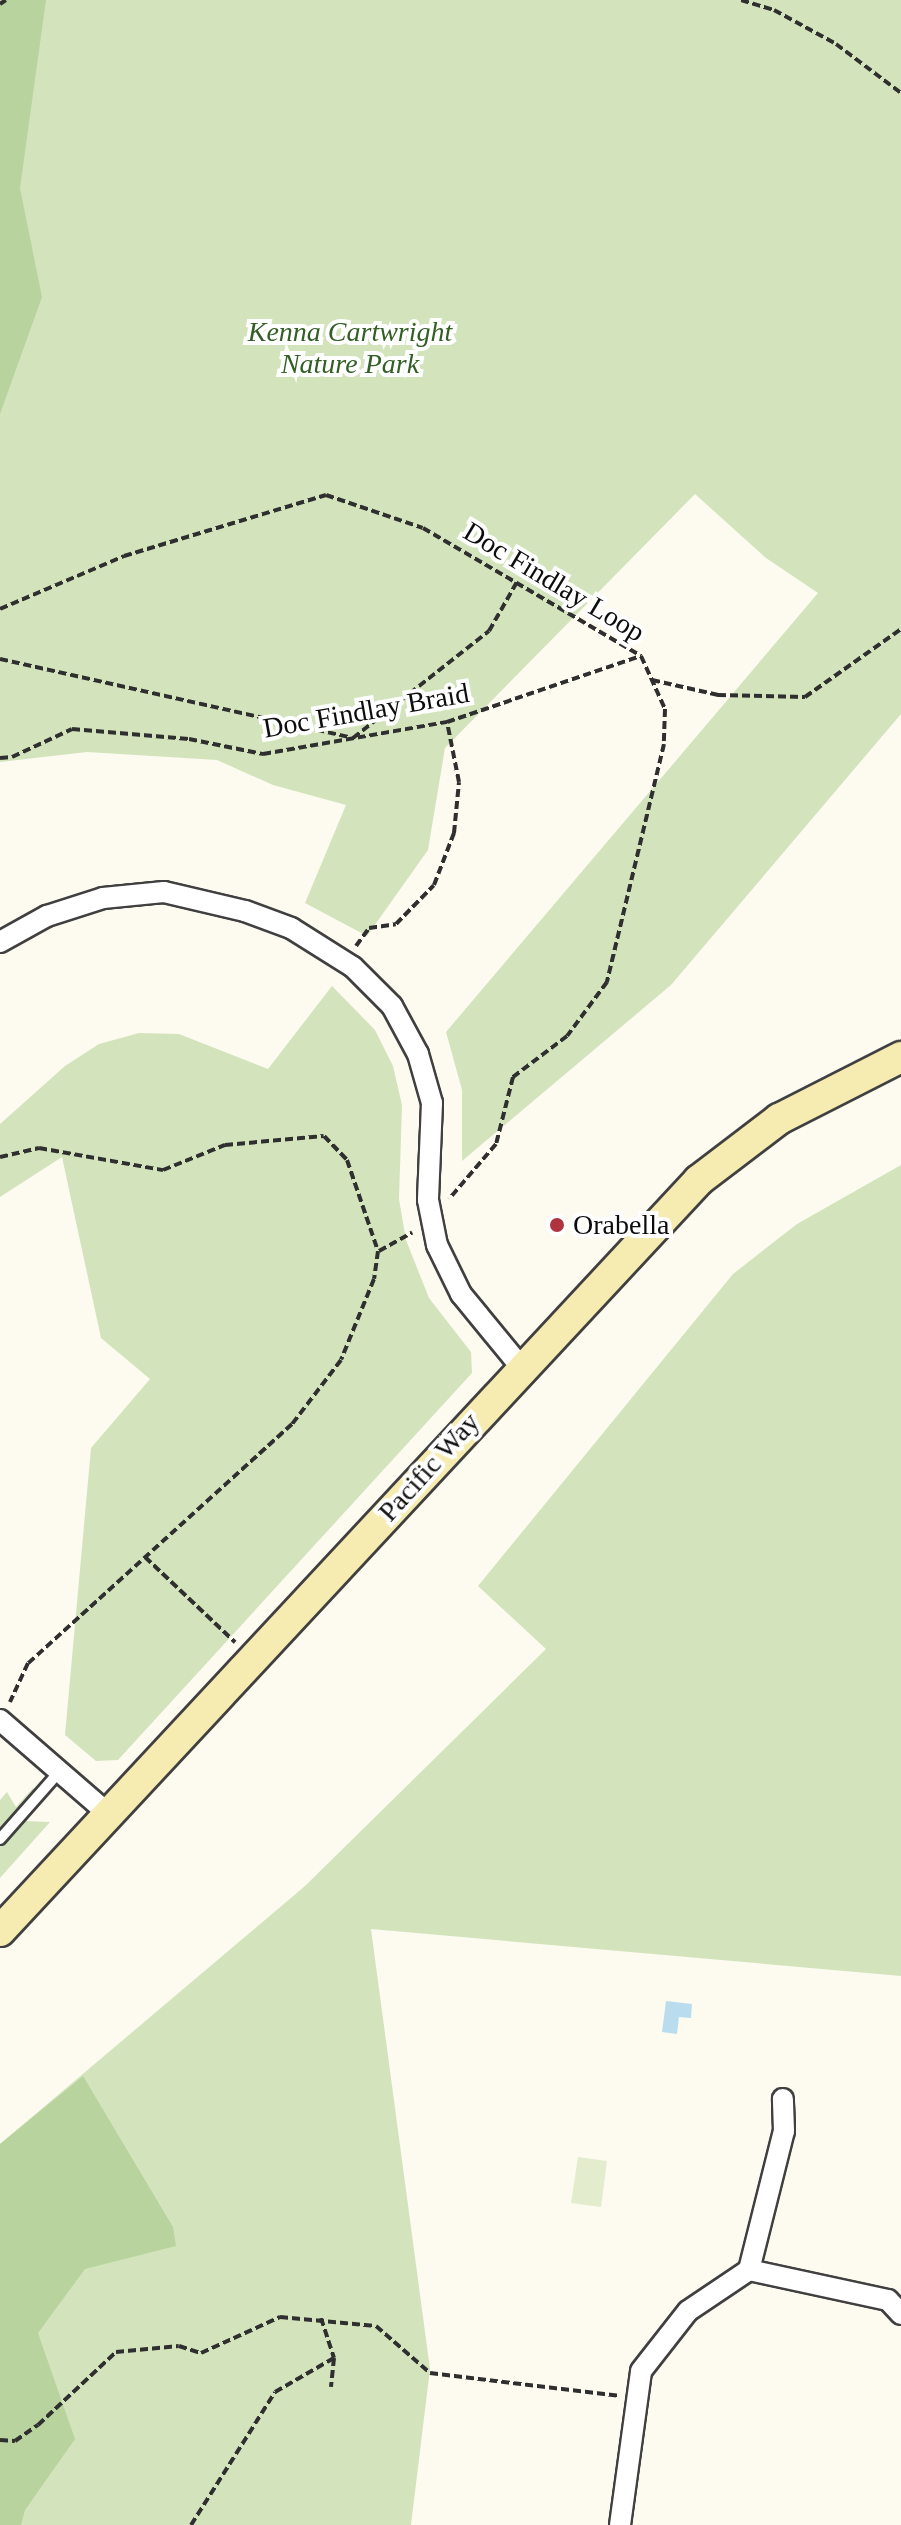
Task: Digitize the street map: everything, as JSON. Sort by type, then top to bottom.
[{"type":"street","points":[[0,942],[47,916],[103,898],[164,892],[245,911],[291,928],[353,967],[392,1006],[418,1054],[432,1103],[428,1200],[437,1245],[461,1294],[521,1367]]},
{"type":"street","name":"Pacific Way","points":[[0,1931],[111,1816],[521,1367],[699,1180],[779,1119],[901,1057]]},
{"type":"street","points":[[0,1721],[111,1816]]},
{"type":"street","points":[[620,2525],[641,2371],[688,2311],[749,2270],[784,2131],[783,2099]]},
{"type":"street","points":[[749,2270],[888,2300],[901,2314]]},
{"type":"lane","points":[[0,1839],[60,1771]]},
{"type":"path","points":[[0,4],[6,0]]},
{"type":"path","points":[[741,0],[774,10],[836,44],[901,93]]},
{"type":"path","name":"Doc Findlay Loop","points":[[0,609],[124,556],[326,495],[423,528],[641,656],[665,709],[664,744],[607,982],[567,1036],[513,1077],[496,1144],[446,1203]]},
{"type":"path","points":[[0,659],[352,738],[489,631],[517,582]]},
{"type":"path","points":[[652,680],[718,695],[805,697],[901,629]]},
{"type":"path","name":"Doc Findlay Braid","points":[[0,758],[12,757],[72,729],[189,739],[263,754],[447,722],[641,656]]},
{"type":"path","points":[[356,946],[369,928],[396,924],[434,885],[454,833],[459,782],[447,722]]},
{"type":"path","points":[[0,1157],[39,1148],[163,1170],[225,1145],[324,1136],[347,1160],[378,1251],[374,1279],[341,1360],[323,1386],[292,1424],[28,1663],[0,1721]]},
{"type":"path","points":[[378,1251],[412,1233]]},
{"type":"path","points":[[144,1557],[254,1660]]},
{"type":"path","points":[[321,2318],[334,2358],[331,2387]]},
{"type":"path","points":[[0,2440],[15,2441],[38,2425],[116,2352],[179,2346],[201,2353],[264,2321],[321,2318],[376,2326],[430,2373],[621,2397]]},
{"type":"path","points":[[191,2525],[275,2392],[334,2358]]},
{"type":"green space","name":"Kenna Cartwright Nature Park","points":[[0,0],[901,0],[901,714],[671,985],[462,1161],[462,1090],[446,1032],[818,593],[766,558],[695,494],[445,748],[428,850],[367,936],[305,903],[346,805],[273,785],[217,760],[87,752],[0,762]]},
{"type":"green space","points":[[0,0],[46,0],[20,188],[42,297],[0,414]]},
{"type":"green space","points":[[332,986],[375,1030],[393,1066],[402,1105],[399,1199],[406,1240],[429,1298],[471,1352],[472,1373],[118,1760],[96,1761],[65,1735],[91,1448],[150,1379],[101,1338],[62,1157],[0,1197],[0,1124],[65,1066],[99,1044],[139,1033],[179,1034],[268,1069]]},
{"type":"green space","points":[[901,1165],[901,1976],[371,1929],[430,2369],[411,2525],[0,2525],[0,2144],[305,1886],[546,1649],[478,1586],[733,1274],[797,1224]]},
{"type":"green space","points":[[33,1788],[45,1797],[26,1821],[50,1822],[0,1878],[0,1800],[7,1792],[16,1807]]},
{"type":"green space","points":[[83,2076],[173,2227],[176,2246],[85,2269],[38,2333],[75,2439],[25,2510],[21,2525],[0,2525],[0,2144]]},
{"type":"green space","points":[[578,2157],[607,2161],[601,2207],[571,2203]]},
{"type":"water","points":[[666,2001],[692,2004],[691,2018],[679,2017],[677,2034],[662,2032]]},
{"type":"place","name":"Orabella","points":[[557,1225]]}]
